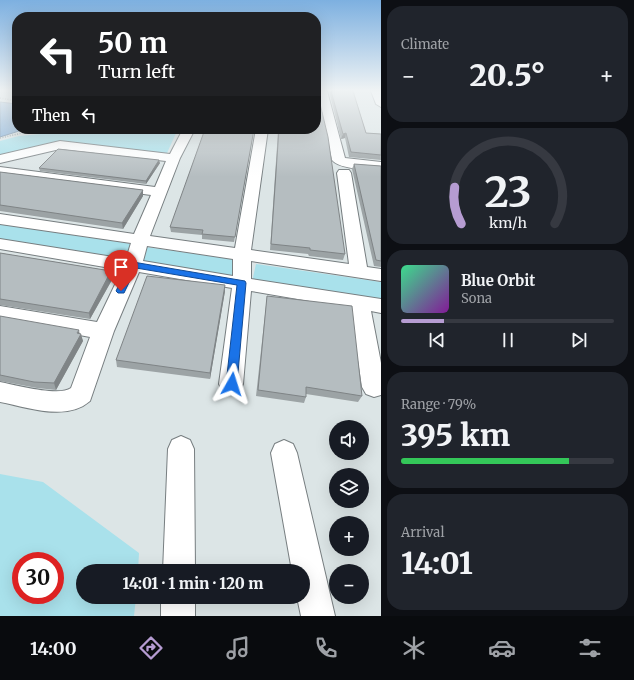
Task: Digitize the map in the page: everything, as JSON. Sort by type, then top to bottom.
[{"type":"street","points":[[329,120],[339,160],[344,163],[381,166]]},
{"type":"street","points":[[0,392],[56,402],[75,400],[81,394],[103,330],[133,265],[140,240],[174,158],[186,134]]},
{"type":"street","points":[[232,384],[242,283],[242,255],[261,134]]},
{"type":"street","points":[[0,159],[60,145],[174,158]]},
{"type":"street","points":[[0,171],[160,192]]},
{"type":"street","points":[[344,173],[359,272]]},
{"type":"street","points":[[0,219],[381,275]]},
{"type":"street","points":[[0,244],[381,306]]},
{"type":"street","points":[[359,303],[374,388]]},
{"type":"street","points":[[0,313],[103,330]]},
{"type":"street","points":[[179,564],[181,449]]},
{"type":"street","points":[[284,453],[318,616]]},
{"type":"street","points":[[178,604],[178,616]]},
{"type":"path","points":[[0,138],[18,134]]},
{"type":"shaded area","points":[[0,120],[12,120],[12,133],[0,137]]},
{"type":"shaded area","points":[[40,134],[176,134],[167,153],[63,143],[0,157],[0,141],[19,136]]},
{"type":"shaded area","points":[[0,224],[132,244],[124,258],[0,239]]},
{"type":"shaded area","points":[[146,247],[238,260],[234,276],[139,262]]},
{"type":"shaded area","points":[[256,264],[381,282],[381,301],[252,282]]},
{"type":"shaded area","points":[[0,474],[43,482],[139,553],[138,564],[76,564],[76,604],[135,604],[134,616],[0,616]]},
{"type":"building","points":[[321,120],[324,120],[328,137],[345,254],[310,250],[310,248],[271,244],[279,134],[321,134]]},
{"type":"building","points":[[339,120],[362,120],[366,133],[381,134],[381,155],[351,152],[346,133],[343,134]]},
{"type":"building","points":[[203,134],[253,134],[235,237],[202,234],[203,230],[170,227]]},
{"type":"building","points":[[58,149],[159,160],[146,181],[39,168]]},
{"type":"building","points":[[354,164],[381,166],[381,261],[376,260]]},
{"type":"building","points":[[0,172],[143,190],[122,223],[0,205]]},
{"type":"building","points":[[0,253],[111,271],[89,313],[0,299]]},
{"type":"building","points":[[147,276],[225,285],[210,373],[116,360]]},
{"type":"building","points":[[267,296],[352,306],[362,396],[306,387],[306,397],[258,390]]},
{"type":"building","points":[[0,316],[79,330],[77,333],[81,334],[54,383],[34,382],[0,375]]},
{"type":"route","points":[[121,291],[133,265],[242,283],[232,384]]}]
